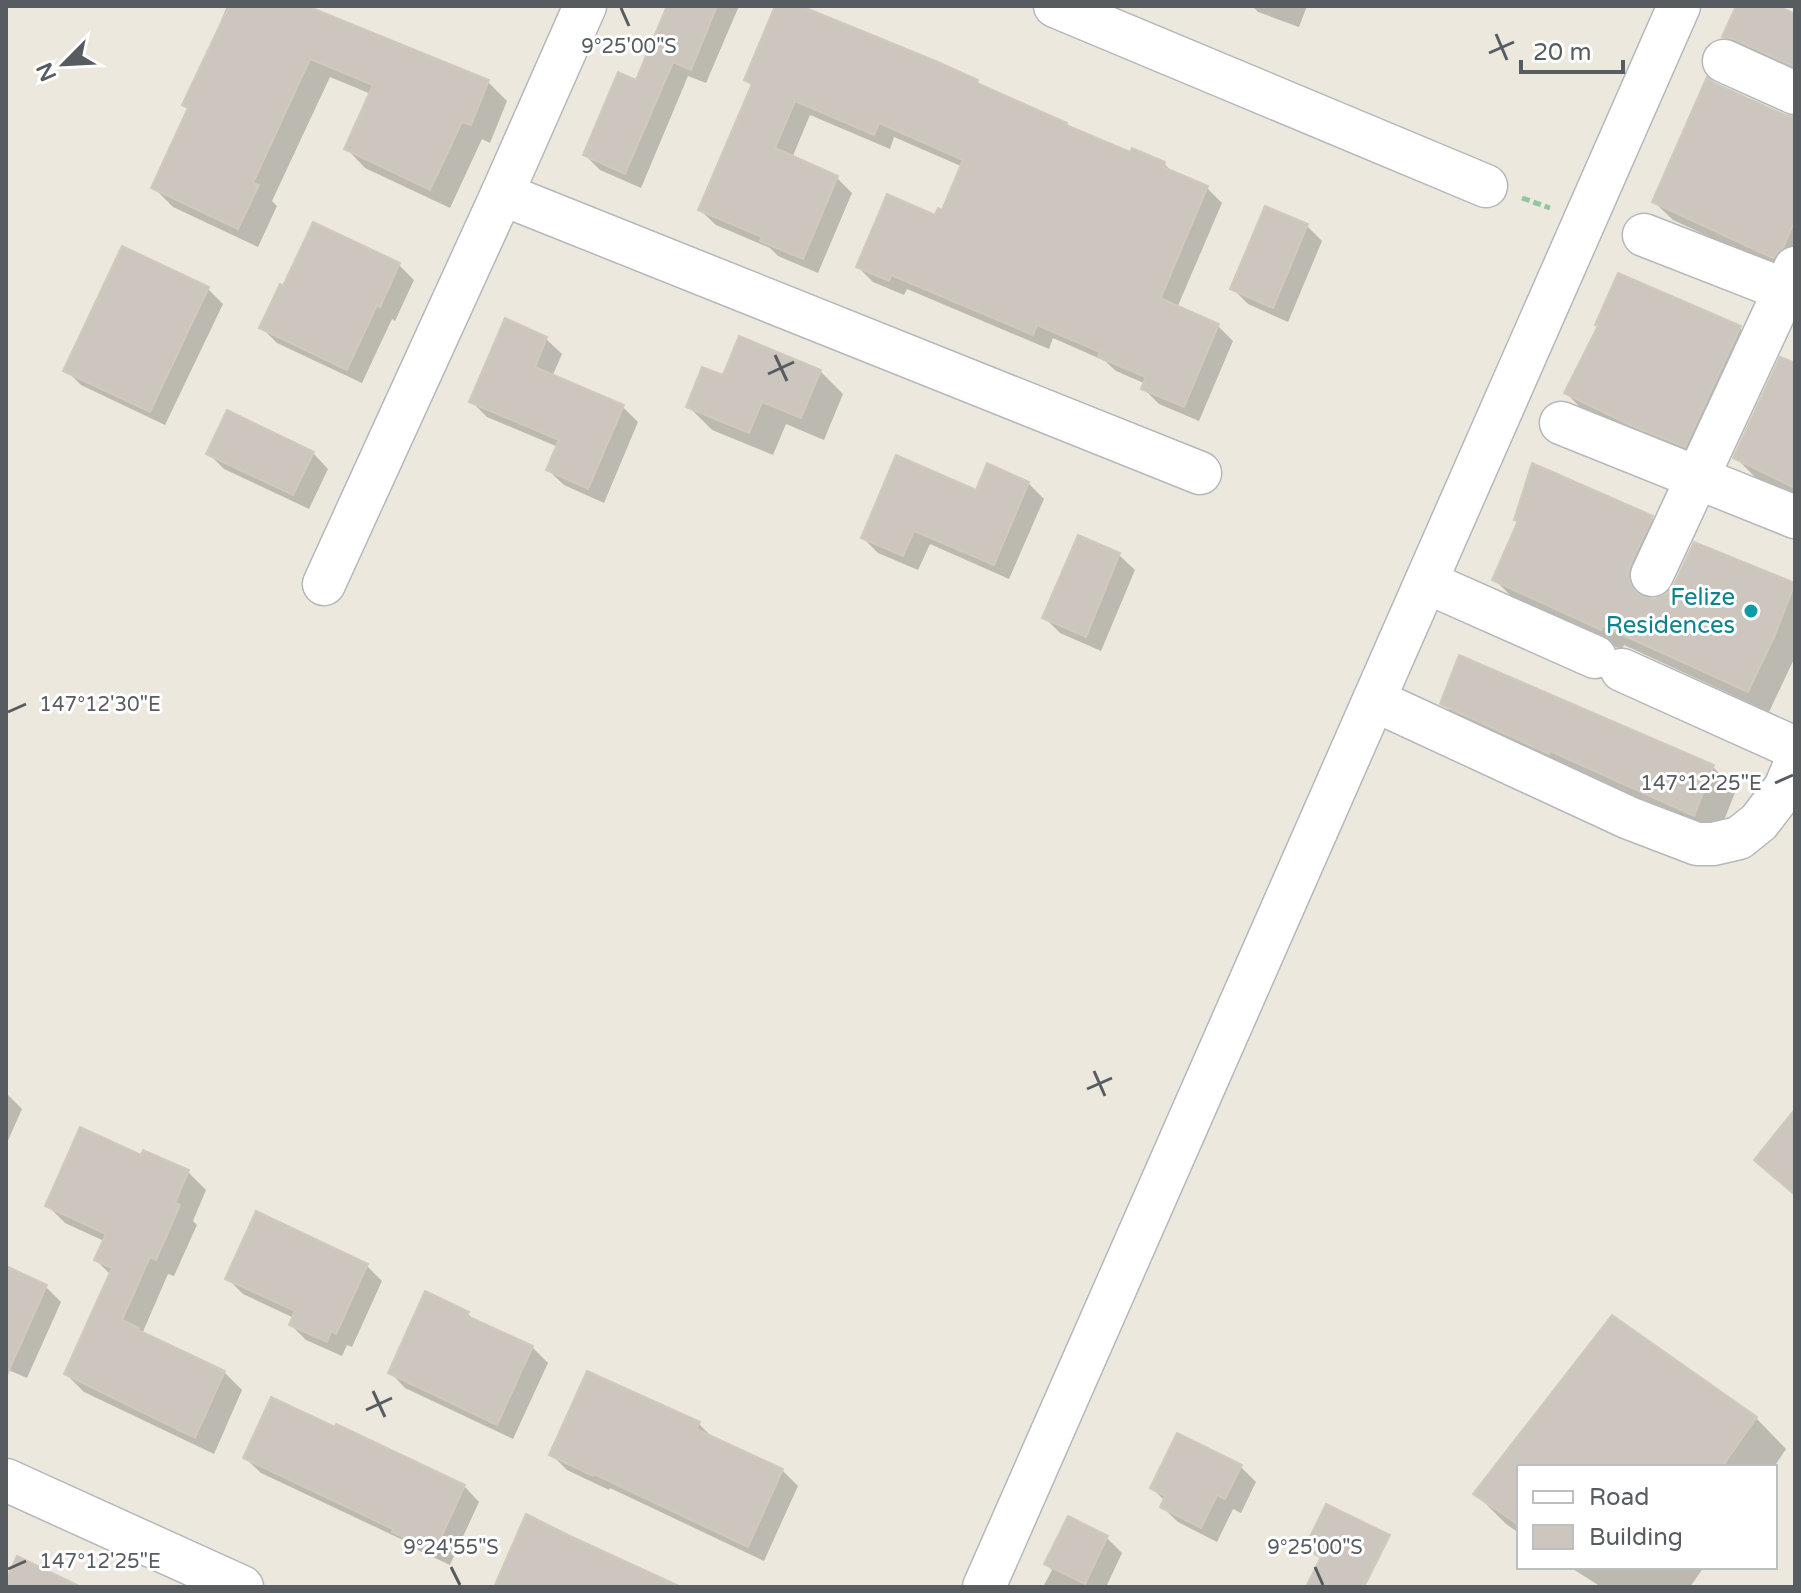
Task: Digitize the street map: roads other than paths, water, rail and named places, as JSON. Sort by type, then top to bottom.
[{"type":"street","points":[[324,584],[585,6]]},
{"type":"street","points":[[1055,6],[1486,186]]},
{"type":"street","points":[[984,1587],[1679,6]]},
{"type":"street","points":[[1724,61],[1795,93]]},
{"type":"street","points":[[502,194],[1200,473]]},
{"type":"street","points":[[1644,235],[1792,284],[1652,575]]},
{"type":"street","points":[[1561,423],[1795,517]]},
{"type":"street","points":[[1426,582],[1795,748]]},
{"type":"street","points":[[1374,700],[1629,818],[1697,844],[1739,838],[1759,822],[1785,788],[1795,764]]},
{"type":"street","points":[[6,1480],[242,1587]]},
{"type":"place","name":"Felize Residences","points":[[1751,611]]}]
